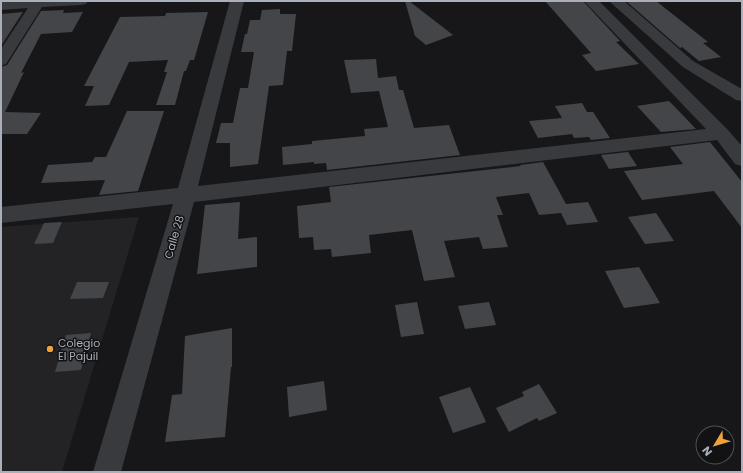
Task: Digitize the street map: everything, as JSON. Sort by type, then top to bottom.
[{"type":"street","points":[[1,6],[38,2],[81,1]]},
{"type":"street","name":"Calle 28","points":[[107,472],[186,195],[237,1]]},
{"type":"street","points":[[591,1],[721,133],[742,158]]},
{"type":"street","points":[[616,1],[688,64],[742,96]]},
{"type":"street","points":[[1,61],[38,2]]},
{"type":"street","points":[[1,215],[721,133]]},
{"type":"shaded area","name":"Colegio El Pajuil","points":[[139,217],[62,472],[1,472],[1,227]]},
{"type":"building","points":[[405,1],[409,1],[453,35],[426,45],[415,36]]},
{"type":"building","points":[[545,1],[583,1],[620,41],[616,42],[639,64],[596,71],[582,55],[591,53]]},
{"type":"building","points":[[626,1],[656,1],[708,42],[703,43],[721,57],[699,61],[682,47],[680,48]]},
{"type":"building","points":[[280,9],[280,14],[296,14],[292,51],[287,51],[283,85],[269,86],[258,164],[230,167],[230,143],[216,143],[221,123],[233,123],[240,88],[248,88],[254,52],[241,52],[245,34],[247,34],[250,20],[260,20],[262,10]]},
{"type":"building","points":[[64,10],[63,13],[83,12],[72,32],[41,34],[21,73],[24,72],[5,112],[41,113],[27,134],[1,134],[1,67],[7,65],[41,11]]},
{"type":"building","points":[[23,12],[1,46],[1,14]]},
{"type":"building","points":[[208,12],[194,60],[190,60],[186,71],[184,71],[175,105],[156,105],[167,72],[164,72],[168,60],[129,62],[109,105],[85,106],[94,86],[84,86],[120,17],[165,16],[166,13]]},
{"type":"building","points":[[376,59],[378,78],[396,76],[399,90],[403,90],[414,128],[449,125],[460,155],[327,170],[326,163],[314,164],[314,162],[283,165],[282,147],[312,144],[312,141],[365,136],[364,129],[388,127],[379,91],[351,93],[344,60]]},
{"type":"building","points":[[669,101],[696,129],[661,132],[637,106]]},
{"type":"building","points":[[582,103],[587,112],[593,112],[610,138],[591,140],[589,137],[574,138],[572,134],[538,138],[529,121],[562,118],[555,106]]},
{"type":"building","points":[[127,111],[164,111],[138,191],[99,195],[105,180],[41,183],[48,165],[92,162],[95,157],[106,157]]},
{"type":"building","points":[[710,142],[742,182],[742,228],[714,191],[642,200],[624,171],[683,164],[670,147]]},
{"type":"building","points":[[628,152],[637,166],[609,169],[601,155]]},
{"type":"building","points":[[543,162],[566,204],[588,202],[598,222],[567,225],[561,213],[539,215],[529,193],[496,197],[503,215],[497,215],[508,247],[483,249],[479,237],[444,241],[455,277],[424,281],[412,230],[369,235],[371,253],[332,257],[331,249],[314,250],[313,237],[299,238],[297,206],[331,202],[329,187],[521,166],[520,165]]},
{"type":"building","points":[[240,202],[238,239],[257,237],[257,267],[197,274],[205,205]]},
{"type":"building","points":[[656,213],[674,241],[645,244],[628,217]]},
{"type":"building","points":[[62,222],[53,243],[34,244],[44,223]]},
{"type":"building","points":[[639,267],[660,303],[624,308],[605,271]]},
{"type":"building","points":[[77,282],[109,282],[103,298],[70,299]]},
{"type":"building","points":[[417,302],[424,334],[401,337],[395,305]]},
{"type":"building","points":[[489,302],[496,325],[465,329],[458,306]]},
{"type":"building","points":[[232,328],[232,367],[225,437],[165,442],[172,395],[182,394],[185,336]]},
{"type":"building","points":[[91,333],[81,370],[55,372],[66,335]]},
{"type":"building","points":[[324,381],[327,410],[289,417],[287,387]]},
{"type":"building","points":[[539,384],[557,413],[539,421],[537,418],[509,432],[496,408],[524,396],[522,392]]},
{"type":"building","points":[[470,387],[486,422],[453,433],[439,397]]},
{"type":"place","name":"Colegio El Pajuil","points":[[50,349]]}]
